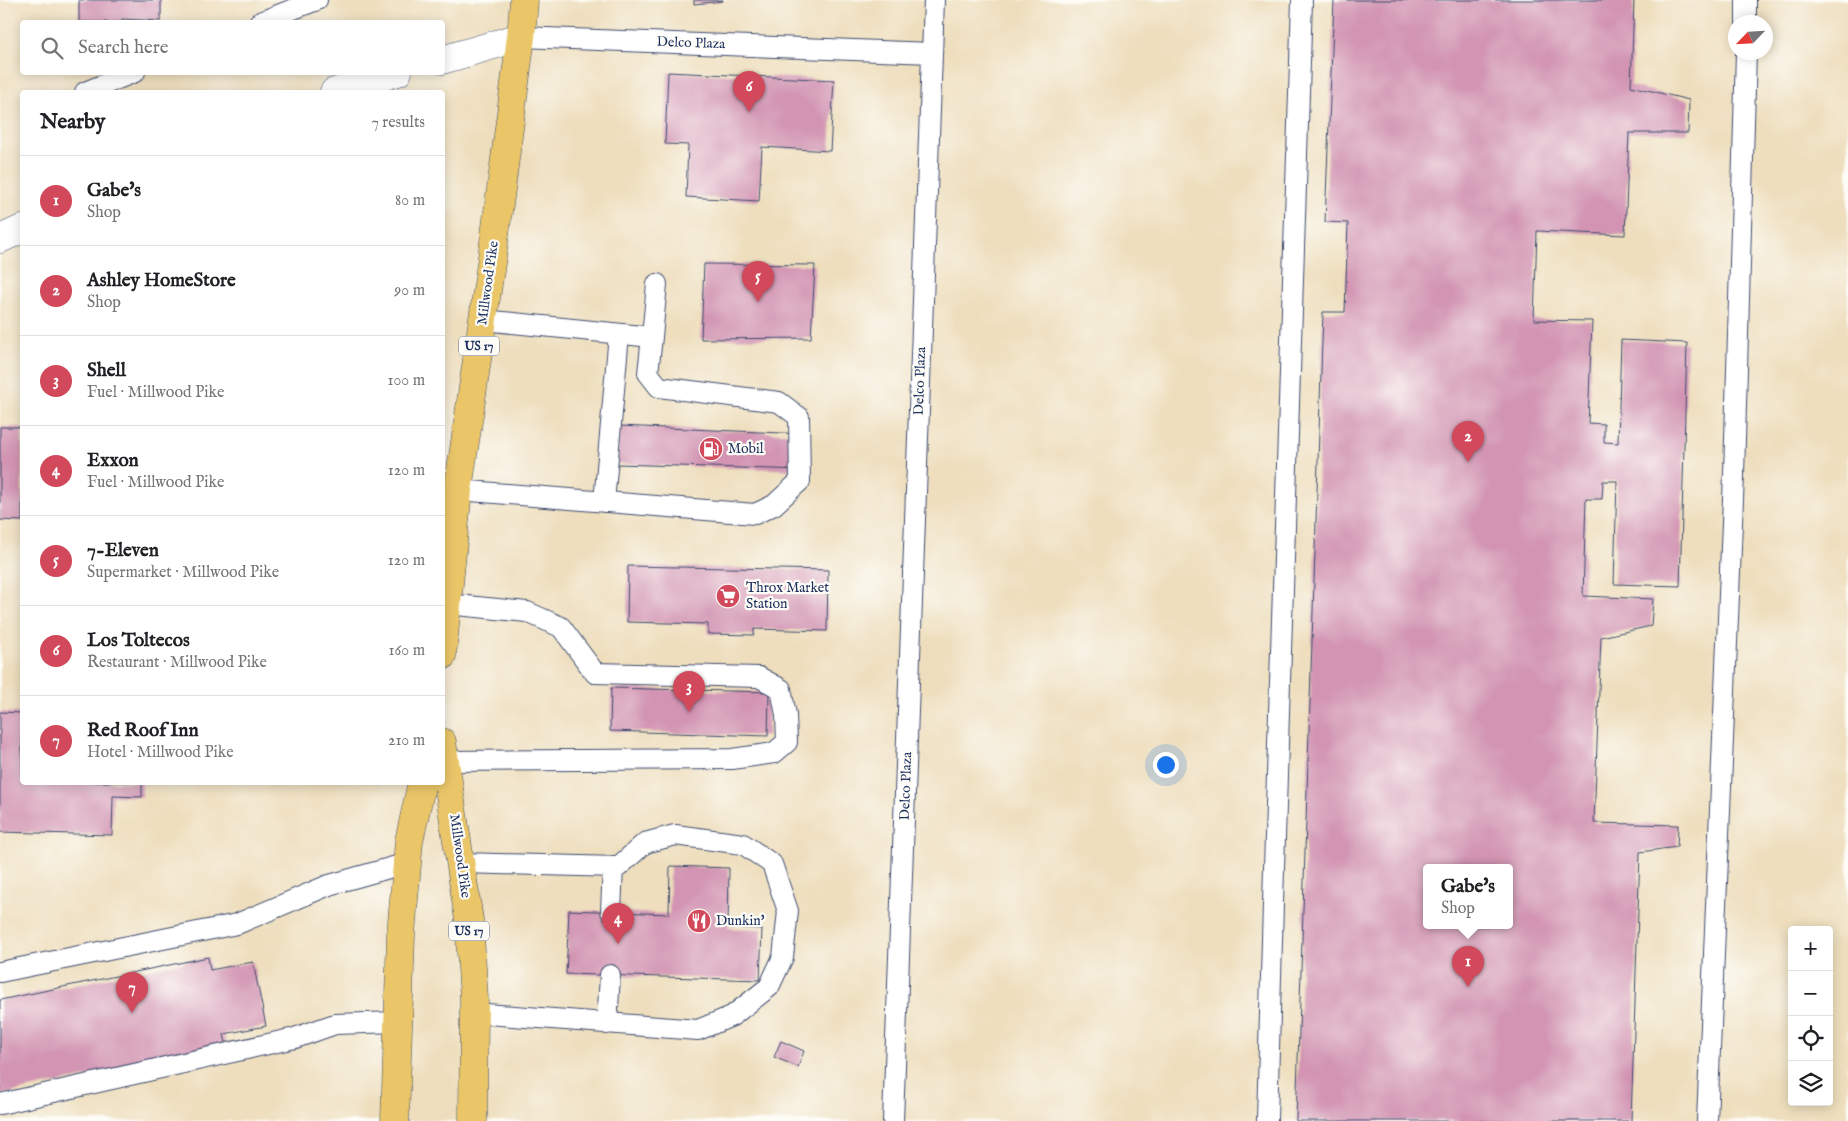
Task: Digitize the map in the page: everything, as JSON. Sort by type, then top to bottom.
[{"type":"highway","name":"Millwood Pike","points":[[445,625],[458,490],[483,320],[521,37],[524,0]]},
{"type":"highway","name":"Millwood Pike","points":[[445,758],[462,863],[468,920],[474,1013],[473,1121]]},
{"type":"highway","points":[[395,1121],[401,934],[409,841],[421,785]]},
{"type":"street","points":[[445,59],[521,37]]},
{"type":"street","points":[[340,90],[388,75]]},
{"type":"street","points":[[0,239],[20,230]]},
{"type":"lane","points":[[265,20],[317,0]]},
{"type":"lane","points":[[932,53],[934,0]]},
{"type":"lane","points":[[1267,1121],[1302,0]]},
{"type":"lane","points":[[1746,0],[1746,15]]},
{"type":"lane","name":"Delco Plaza","points":[[521,37],[932,53],[894,1121]]},
{"type":"lane","points":[[1707,1121],[1734,465],[1746,60]]},
{"type":"lane","points":[[89,90],[127,75]]},
{"type":"lane","points":[[458,490],[755,514],[774,505],[800,481],[799,417],[779,402],[659,387],[648,373],[658,284]]},
{"type":"lane","points":[[483,320],[652,337]]},
{"type":"lane","points":[[604,502],[619,334]]},
{"type":"lane","points":[[445,752],[732,759],[774,753],[787,742],[786,714],[781,690],[759,677],[595,673],[561,627],[527,612],[447,604]]},
{"type":"lane","points":[[462,863],[618,867],[645,844],[675,834],[743,844],[772,864],[788,911],[782,957],[769,987],[732,1016],[698,1030],[474,1013]]},
{"type":"lane","points":[[0,972],[237,924],[329,886],[407,863]]},
{"type":"lane","points":[[611,911],[613,866]]},
{"type":"lane","points":[[607,1024],[610,975]]},
{"type":"lane","points":[[0,1104],[295,1038],[336,1024],[398,1022]]},
{"type":"building","points":[[79,0],[161,0],[161,20],[79,20]]},
{"type":"building","points":[[694,0],[723,0],[723,1],[694,4]]},
{"type":"building","points":[[1334,0],[1634,0],[1631,86],[1689,100],[1688,133],[1629,133],[1625,235],[1537,231],[1534,320],[1592,321],[1588,423],[1604,424],[1604,442],[1618,443],[1621,340],[1687,343],[1680,586],[1614,584],[1617,481],[1603,481],[1602,499],[1586,499],[1583,596],[1653,599],[1651,626],[1601,637],[1594,823],[1678,825],[1677,847],[1640,852],[1631,1121],[1296,1121],[1323,312],[1345,312],[1348,223],[1325,222]]},
{"type":"building","points":[[668,72],[834,80],[830,151],[762,147],[759,201],[686,197],[688,145],[665,144]]},
{"type":"building","points":[[704,264],[815,265],[811,338],[701,339]]},
{"type":"building","name":"Mobil","points":[[619,426],[806,434],[803,470],[617,464]]},
{"type":"building","points":[[0,427],[20,427],[20,521],[0,520]]},
{"type":"building","name":"Throx Market Station","points":[[628,566],[828,570],[827,631],[754,629],[754,635],[708,634],[708,624],[627,622]]},
{"type":"building","points":[[611,688],[769,692],[768,736],[610,731]]},
{"type":"building","points":[[0,712],[20,713],[20,785],[142,785],[142,797],[113,796],[112,835],[0,832]]},
{"type":"building","points":[[670,866],[729,868],[728,928],[762,929],[760,980],[566,974],[569,910],[669,914]]},
{"type":"building","points":[[208,957],[210,970],[253,962],[266,1026],[224,1034],[227,1048],[0,1095],[0,1000]]},
{"type":"building","points":[[781,1041],[804,1051],[798,1067],[774,1057]]},
{"type":"place","name":"Los Toltecos","points":[[749,112]]},
{"type":"place","name":"7-Eleven","points":[[758,302]]},
{"type":"place","name":"Mobil","points":[[711,449]]},
{"type":"place","name":"Ashley HomeStore","points":[[1468,462]]},
{"type":"place","name":"Throx Market Station","points":[[728,596]]},
{"type":"place","name":"Shell","points":[[689,712]]},
{"type":"place","name":"Dunkin'","points":[[699,921]]},
{"type":"place","name":"Exxon","points":[[618,944]]},
{"type":"place","name":"Gabe's","points":[[1468,987]]},
{"type":"place","name":"Red Roof Inn","points":[[132,1013]]}]
